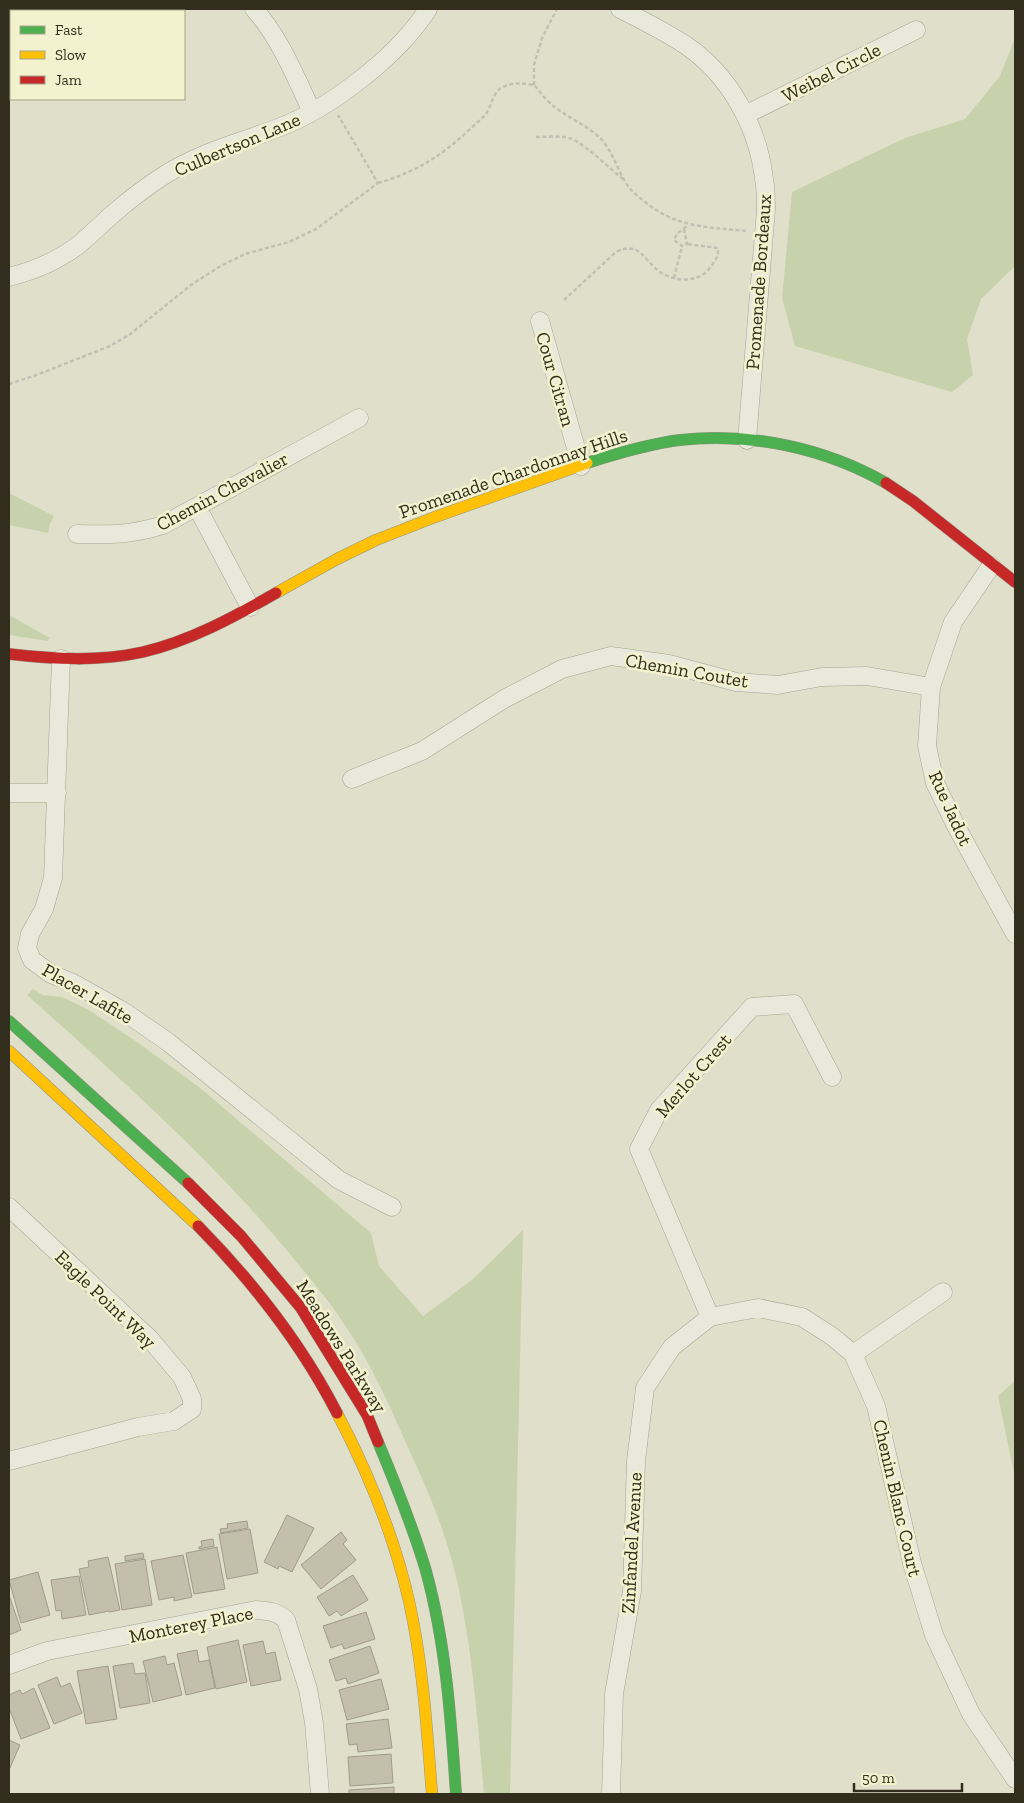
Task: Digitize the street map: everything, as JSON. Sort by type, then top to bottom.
[{"type":"main road","name":"Promenade Chardonnay Hills","points":[[9,654],[61,659],[121,656],[161,647],[199,632],[250,607],[339,558],[389,534],[581,466],[634,449],[678,440],[711,438],[785,445],[848,464],[877,478],[912,500],[991,566],[1015,582]]},
{"type":"main road","name":"Meadows Parkway","points":[[10,1024],[200,1193],[241,1236],[300,1308],[367,1415],[403,1502],[426,1572],[444,1658],[450,1708],[456,1794]]},
{"type":"main road","name":"Meadows Parkway","points":[[9,1051],[216,1244],[253,1285],[296,1345],[329,1396],[369,1479],[407,1594],[422,1682],[432,1794]]},
{"type":"street","points":[[254,9],[262,18],[286,59],[312,112]]},
{"type":"street","name":"Culbertson Lane","points":[[9,277],[24,274],[51,262],[77,246],[115,212],[163,176],[201,156],[280,128],[312,112],[354,85],[397,46],[428,9]]},
{"type":"street","name":"Promenade Bordeaux","points":[[628,11],[687,46],[709,64],[727,85],[746,115],[758,148],[764,178],[766,209],[747,440]]},
{"type":"street","name":"Weibel Circle","points":[[746,115],[916,30]]},
{"type":"street","name":"Cour Citran","points":[[540,321],[581,466]]},
{"type":"street","name":"Chemin Chevalier","points":[[77,534],[117,535],[142,532],[163,525],[359,418]]},
{"type":"street","points":[[197,507],[250,607]]},
{"type":"street","name":"Rue Jadot","points":[[991,566],[953,622],[931,687],[927,746],[935,783],[956,826],[1015,934]]},
{"type":"street","name":"Chemin Coutet","points":[[352,779],[422,751],[504,699],[562,669],[611,656],[669,664],[736,682],[778,684],[822,677],[867,676],[931,687]]},
{"type":"street","name":"Placer Lafite","points":[[61,659],[53,878],[44,909],[30,934],[27,948],[32,960],[51,974],[73,983],[123,1011],[168,1042],[339,1180],[392,1207]]},
{"type":"street","points":[[9,792],[57,793]]},
{"type":"street","name":"Merlot Crest","points":[[710,1318],[640,1149],[659,1110],[752,1007],[794,1004],[832,1077]]},
{"type":"street","name":"Eagle Point Way","points":[[9,1207],[150,1339],[182,1377],[192,1399],[192,1410],[174,1421],[138,1427],[9,1462]]},
{"type":"street","points":[[853,1354],[943,1292]]},
{"type":"street","name":"Chenin Blanc Court","points":[[710,1318],[758,1308],[802,1317],[853,1354],[876,1406],[912,1563],[934,1635],[971,1714],[1015,1779]]},
{"type":"street","name":"Zinfandel Avenue","points":[[611,1794],[614,1694],[632,1591],[636,1461],[645,1388],[672,1347],[710,1318]]},
{"type":"street","name":"Monterey Place","points":[[9,1665],[47,1651],[256,1610],[278,1613],[286,1620],[308,1689],[314,1723],[320,1794]]},
{"type":"path","points":[[557,9],[542,38],[534,65],[534,84],[548,102],[576,120],[600,139],[609,149],[632,192],[667,218],[688,224],[746,231]]},
{"type":"path","points":[[9,384],[110,346],[129,335],[191,285],[219,267],[245,254],[289,242],[316,229],[378,183],[402,176],[425,165],[459,141],[486,113],[498,89],[511,83],[534,84]]},
{"type":"path","points":[[338,115],[378,183]]},
{"type":"path","points":[[536,137],[552,136],[571,139],[624,180]]},
{"type":"path","points":[[682,246],[674,240],[677,234],[688,224]]},
{"type":"path","points":[[684,228],[687,244]]},
{"type":"path","points":[[564,300],[616,252],[626,248],[640,251],[660,273],[674,278],[690,280],[703,274],[718,255],[718,248],[687,244],[682,246]]},
{"type":"path","points":[[674,278],[682,246]]},
{"type":"green space","points":[[1015,38],[1015,266],[981,299],[967,339],[973,375],[952,392],[795,346],[782,298],[792,192],[905,138],[965,119],[1000,76]]},
{"type":"green space","points":[[9,493],[54,516],[48,533],[9,525]]},
{"type":"green space","points":[[9,615],[50,638],[47,641],[9,635]]},
{"type":"green space","points":[[33,989],[43,995],[62,997],[89,1010],[199,1087],[371,1233],[379,1266],[423,1316],[473,1279],[523,1230],[510,1794],[484,1794],[468,1641],[455,1572],[438,1518],[424,1484],[366,1359],[337,1313],[268,1228],[203,1158],[169,1125],[27,995]]},
{"type":"green space","points":[[1015,1381],[1015,1478],[998,1396]]},
{"type":"building","points":[[287,1515],[314,1528],[292,1572],[279,1566],[278,1569],[264,1562]]},
{"type":"building","points":[[247,1521],[248,1528],[221,1533],[220,1529],[228,1528],[227,1524]]},
{"type":"building","points":[[250,1529],[258,1573],[227,1579],[219,1534]]},
{"type":"building","points":[[341,1532],[347,1540],[343,1544],[356,1560],[321,1589],[301,1565]]},
{"type":"building","points":[[213,1539],[214,1546],[199,1549],[202,1546],[201,1541]]},
{"type":"building","points":[[217,1547],[225,1589],[194,1594],[186,1553]]},
{"type":"building","points":[[143,1553],[144,1558],[125,1561],[125,1556]]},
{"type":"building","points":[[183,1555],[192,1597],[174,1601],[174,1597],[159,1600],[151,1561]]},
{"type":"building","points":[[108,1557],[120,1610],[89,1615],[79,1569],[89,1567],[88,1561]]},
{"type":"building","points":[[145,1559],[152,1605],[122,1610],[115,1564]]},
{"type":"building","points":[[38,1572],[50,1615],[21,1623],[9,1580]]},
{"type":"building","points":[[353,1575],[368,1600],[341,1616],[337,1611],[329,1616],[317,1597]]},
{"type":"building","points":[[79,1576],[86,1615],[62,1619],[61,1610],[56,1611],[51,1580]]},
{"type":"building","points":[[9,1595],[21,1630],[9,1635]]},
{"type":"building","points":[[366,1612],[375,1639],[344,1649],[342,1644],[331,1648],[323,1626]]},
{"type":"building","points":[[238,1640],[247,1682],[216,1689],[207,1647]]},
{"type":"building","points":[[263,1641],[266,1654],[275,1652],[281,1680],[251,1686],[243,1645]]},
{"type":"building","points":[[370,1646],[379,1673],[348,1684],[346,1678],[336,1681],[329,1660]]},
{"type":"building","points":[[197,1650],[199,1662],[209,1660],[215,1688],[186,1695],[177,1654]]},
{"type":"building","points":[[165,1656],[167,1665],[174,1663],[182,1695],[153,1702],[143,1661]]},
{"type":"building","points":[[133,1663],[135,1674],[145,1673],[150,1703],[120,1708],[113,1666]]},
{"type":"building","points":[[108,1666],[117,1719],[86,1724],[77,1671]]},
{"type":"building","points":[[57,1677],[61,1687],[70,1683],[82,1713],[54,1724],[38,1685]]},
{"type":"building","points":[[381,1679],[389,1709],[347,1720],[339,1690]]},
{"type":"building","points":[[34,1688],[50,1728],[21,1739],[9,1708],[9,1695],[20,1690],[22,1694]]},
{"type":"building","points":[[388,1719],[392,1748],[358,1752],[357,1744],[349,1745],[346,1724]]},
{"type":"building","points":[[9,1740],[20,1745],[9,1770]]},
{"type":"building","points":[[391,1754],[393,1783],[350,1786],[348,1757]]},
{"type":"building","points":[[394,1787],[394,1794],[349,1794],[349,1790]]},
{"type":"traffic: fast","points":[[587,463],[633,449],[668,442],[706,438],[733,438],[786,445],[812,452],[838,460],[886,483]]},
{"type":"traffic: fast","points":[[9,1021],[188,1183]]},
{"type":"traffic: fast","points":[[378,1442],[416,1538],[433,1598],[447,1682],[456,1794]]},
{"type":"traffic: slow","points":[[276,593],[376,540],[587,463]]},
{"type":"traffic: slow","points":[[9,1051],[198,1226]]},
{"type":"traffic: slow","points":[[337,1413],[379,1505],[396,1552],[409,1601],[421,1673],[432,1794]]},
{"type":"traffic: jam","points":[[886,483],[913,501],[1015,582]]},
{"type":"traffic: jam","points":[[9,654],[76,659],[110,657],[143,652],[195,635],[276,593]]},
{"type":"traffic: jam","points":[[188,1183],[241,1236],[301,1308],[367,1415],[378,1442]]},
{"type":"traffic: jam","points":[[198,1226],[238,1269],[275,1314],[308,1362],[337,1413]]}]
